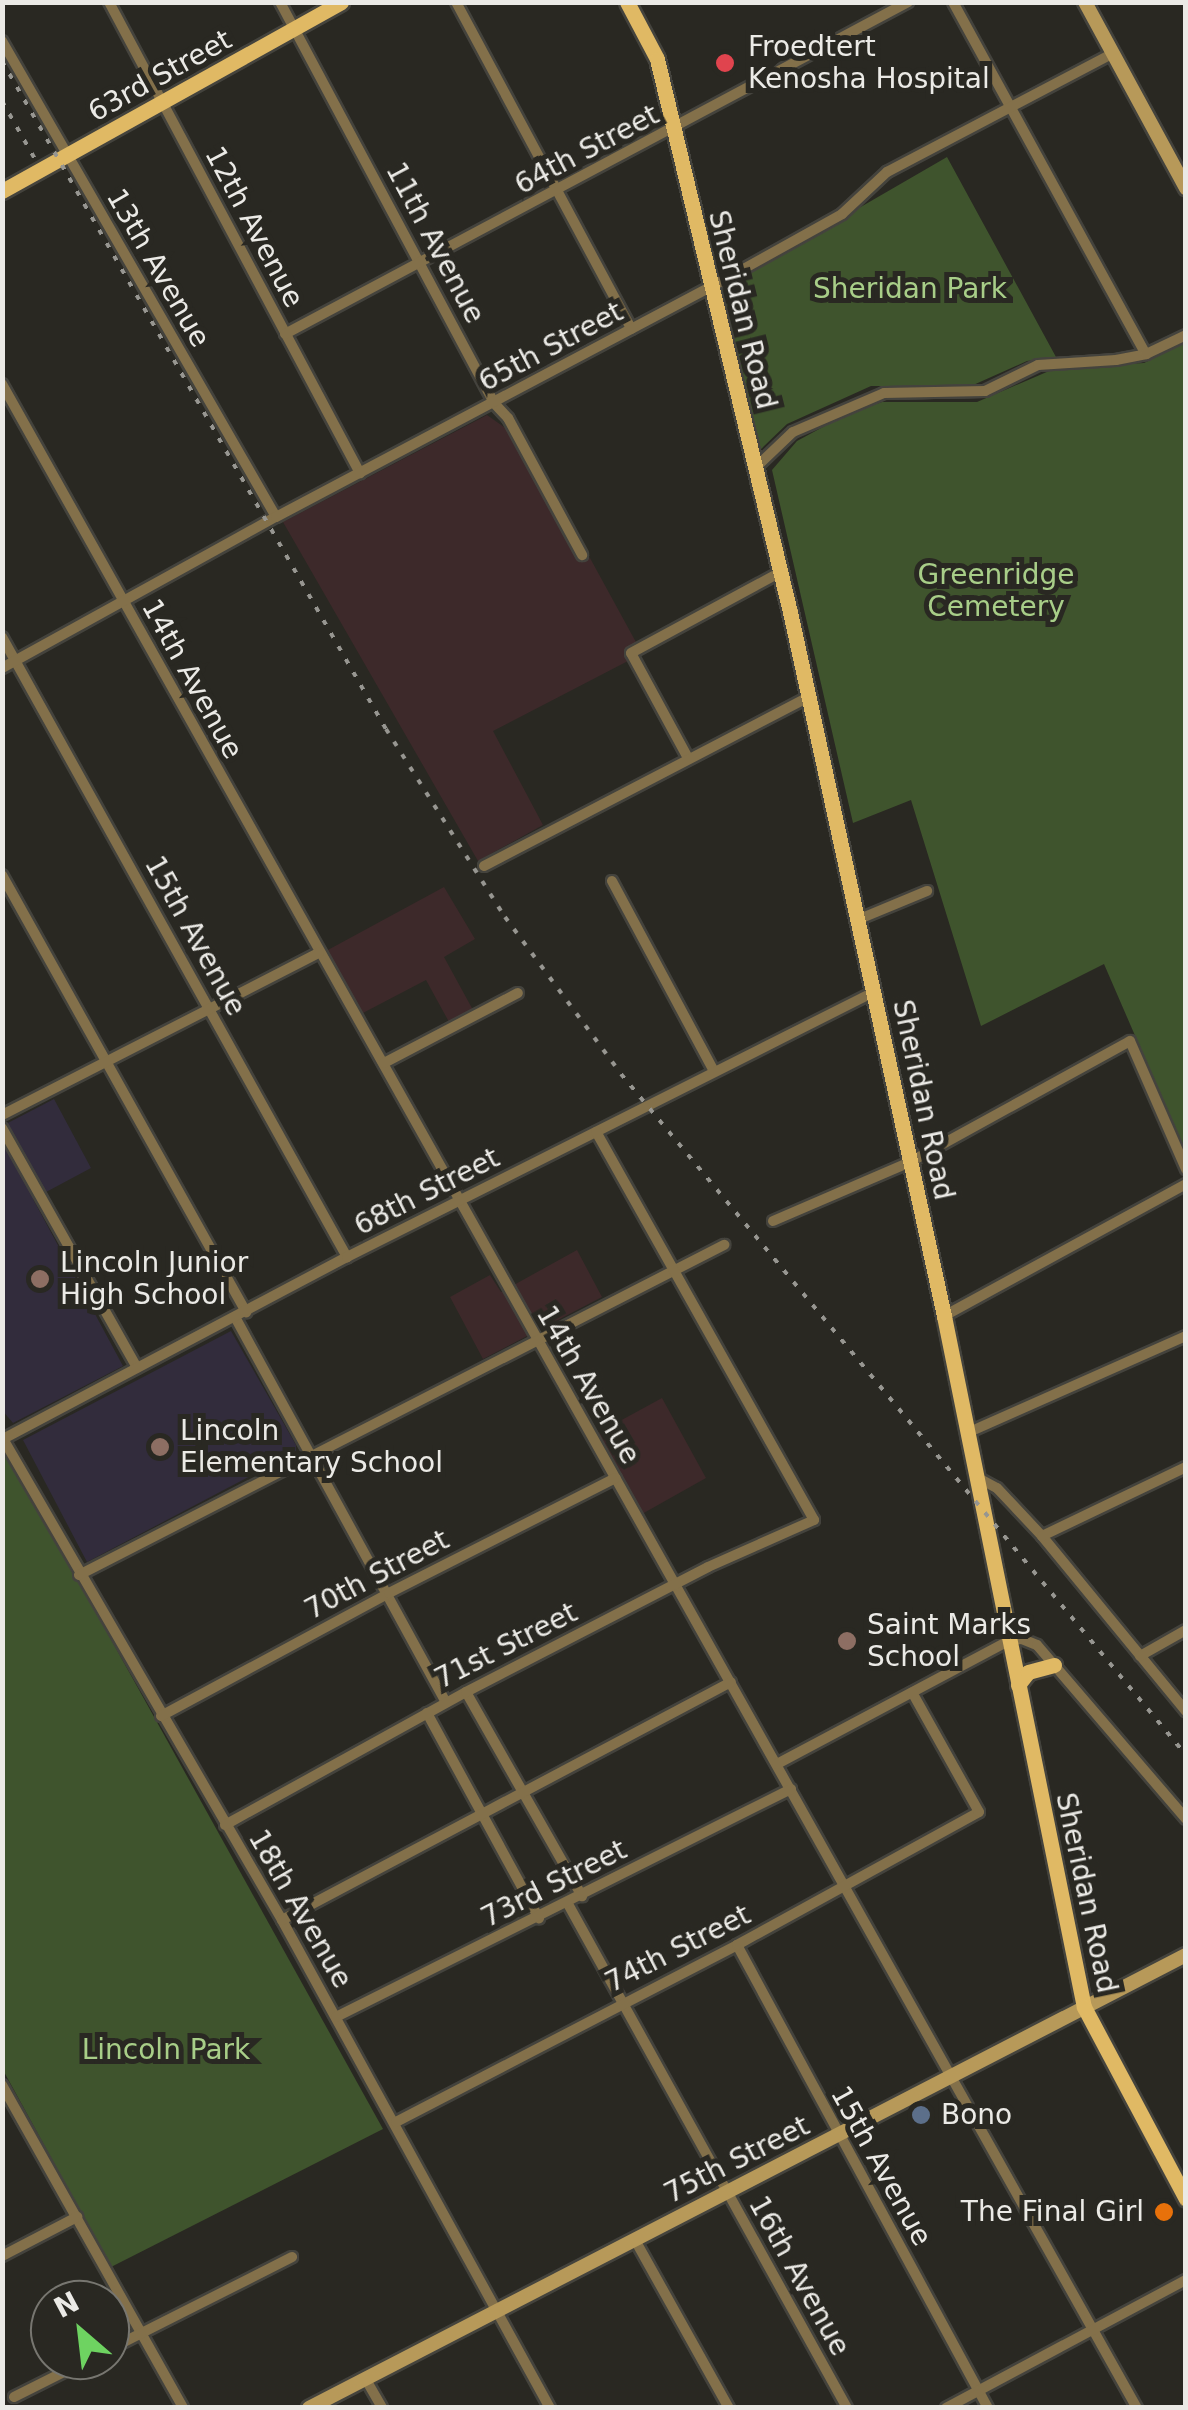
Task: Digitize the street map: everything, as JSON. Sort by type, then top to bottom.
[{"type":"main road","name":"63rd Street","points":[[2,191],[341,2]]},
{"type":"main road","name":"Sheridan Road","points":[[627,2],[657,59],[809,697],[944,1316],[1084,2007],[1186,2200]]},
{"type":"main road","points":[[1018,1684],[1028,1672],[1054,1665]]},
{"type":"street","name":"12th Avenue","points":[[109,2],[360,473]]},
{"type":"street","name":"11th Avenue","points":[[280,2],[494,403],[508,418],[582,555]]},
{"type":"street","points":[[456,2],[631,330]]},
{"type":"street","name":"64th Street","points":[[285,334],[908,2]]},
{"type":"street","points":[[1085,2],[1186,188]]},
{"type":"street","points":[[958,4],[1008,106],[1146,354]]},
{"type":"street","name":"13th Avenue","points":[[2,41],[276,517]]},
{"type":"street","name":"65th Street","points":[[2,668],[276,517],[712,287],[842,214],[887,172],[1112,54]]},
{"type":"street","points":[[754,468],[793,432],[884,393],[986,392],[1038,365],[1146,354],[1186,335]]},
{"type":"street","name":"14th Avenue","points":[[2,384],[1137,2408]]},
{"type":"street","points":[[688,758],[631,653],[780,572]]},
{"type":"street","name":"15th Avenue","points":[[2,637],[348,1257]]},
{"type":"street","points":[[484,866],[809,697]]},
{"type":"street","points":[[2,876],[108,1061],[310,1457],[389,1593],[446,1702]]},
{"type":"street","points":[[612,880],[714,1071]]},
{"type":"street","points":[[856,920],[926,892]]},
{"type":"street","points":[[2,1115],[320,953]]},
{"type":"street","name":"68th Street","points":[[3,1438],[348,1257],[874,992]]},
{"type":"street","points":[[384,1063],[518,994]]},
{"type":"street","points":[[772,1221],[910,1162],[1130,1042],[1186,1169]]},
{"type":"street","points":[[2,1128],[136,1368]]},
{"type":"street","points":[[596,1132],[676,1269]]},
{"type":"street","points":[[944,1316],[1186,1184]]},
{"type":"street","points":[[80,1575],[724,1245]]},
{"type":"street","name":"71st Street","points":[[225,1825],[446,1702],[676,1584],[814,1520],[676,1269]]},
{"type":"street","points":[[967,1433],[1186,1336]]},
{"type":"street","name":"18th Avenue","points":[[3,1438],[396,2122],[550,2408]]},
{"type":"street","points":[[1042,1536],[1186,1467]]},
{"type":"street","name":"70th Street","points":[[160,1716],[389,1593],[616,1478]]},
{"type":"street","points":[[978,1478],[996,1488],[1042,1536],[1186,1711]]},
{"type":"street","points":[[1140,1656],[1186,1630]]},
{"type":"street","points":[[777,1764],[1010,1640],[1037,1646],[1186,1820]]},
{"type":"street","points":[[282,1920],[730,1682]]},
{"type":"street","points":[[466,1692],[582,1896]]},
{"type":"street","name":"74th Street","points":[[396,2122],[737,1946],[978,1812],[912,1692]]},
{"type":"street","points":[[427,1713],[539,1918]]},
{"type":"street","name":"73rd Street","points":[[336,2017],[791,1789]]},
{"type":"street","name":"16th Avenue","points":[[568,1904],[847,2408]]},
{"type":"street","name":"15th Avenue","points":[[737,1946],[988,2408]]},
{"type":"street","name":"75th Street","points":[[309,2408],[1186,1955]]},
{"type":"street","points":[[2,2085],[182,2408]]},
{"type":"street","points":[[2,2115],[15,2108]]},
{"type":"street","points":[[2,2256],[77,2216]]},
{"type":"street","points":[[634,2240],[729,2408]]},
{"type":"street","points":[[130,2339],[292,2257]]},
{"type":"street","points":[[946,2408],[1186,2280]]},
{"type":"street","points":[[365,2378],[382,2408]]},
{"type":"street","points":[[14,2397],[48,2380]]},
{"type":"shaded area","points":[[487,415],[511,432],[581,561],[590,558],[637,644],[624,651],[628,661],[493,731],[543,825],[478,861],[283,522]]},
{"type":"shaded area","points":[[444,887],[475,939],[444,957],[473,1010],[449,1022],[426,980],[361,1014],[326,951]]},
{"type":"shaded area","name":"Lincoln Junior High School","points":[[54,1099],[91,1168],[33,1199],[123,1366],[13,1423],[2,1410],[2,1126]]},
{"type":"shaded area","points":[[577,1250],[602,1297],[483,1359],[450,1297],[490,1275],[501,1292]]},
{"type":"shaded area","name":"Lincoln Elementary School","points":[[231,1331],[296,1445],[296,1452],[87,1562],[23,1440]]},
{"type":"shaded area","points":[[662,1398],[706,1478],[642,1514],[596,1434]]},
{"type":"green space","name":"Sheridan Park","points":[[947,157],[1056,357],[1027,361],[971,386],[871,386],[787,424],[760,450],[719,289]]},
{"type":"green space","name":"Greenridge Cemetery","points":[[1185,343],[1185,1151],[1104,964],[981,1026],[911,800],[853,823],[772,470],[797,441],[845,415],[882,402],[977,402],[1056,368],[1144,363]]},
{"type":"green space","name":"Lincoln Park","points":[[3,1445],[383,2129],[111,2267],[3,2070]]},
{"type":"railway","points":[[2,61],[386,729],[505,917],[621,1074],[1186,1755]]},
{"type":"railway","points":[[2,101],[35,159]]},
{"type":"place","name":"Froedtert Kenosha Hospital","points":[[725,63]]},
{"type":"place","name":"Lincoln Junior High School","points":[[40,1279]]},
{"type":"place","name":"Lincoln Elementary School","points":[[160,1447]]},
{"type":"place","name":"Saint Marks School","points":[[847,1641]]},
{"type":"place","name":"Bono","points":[[921,2115]]},
{"type":"place","name":"The Final Girl","points":[[1164,2212]]}]
